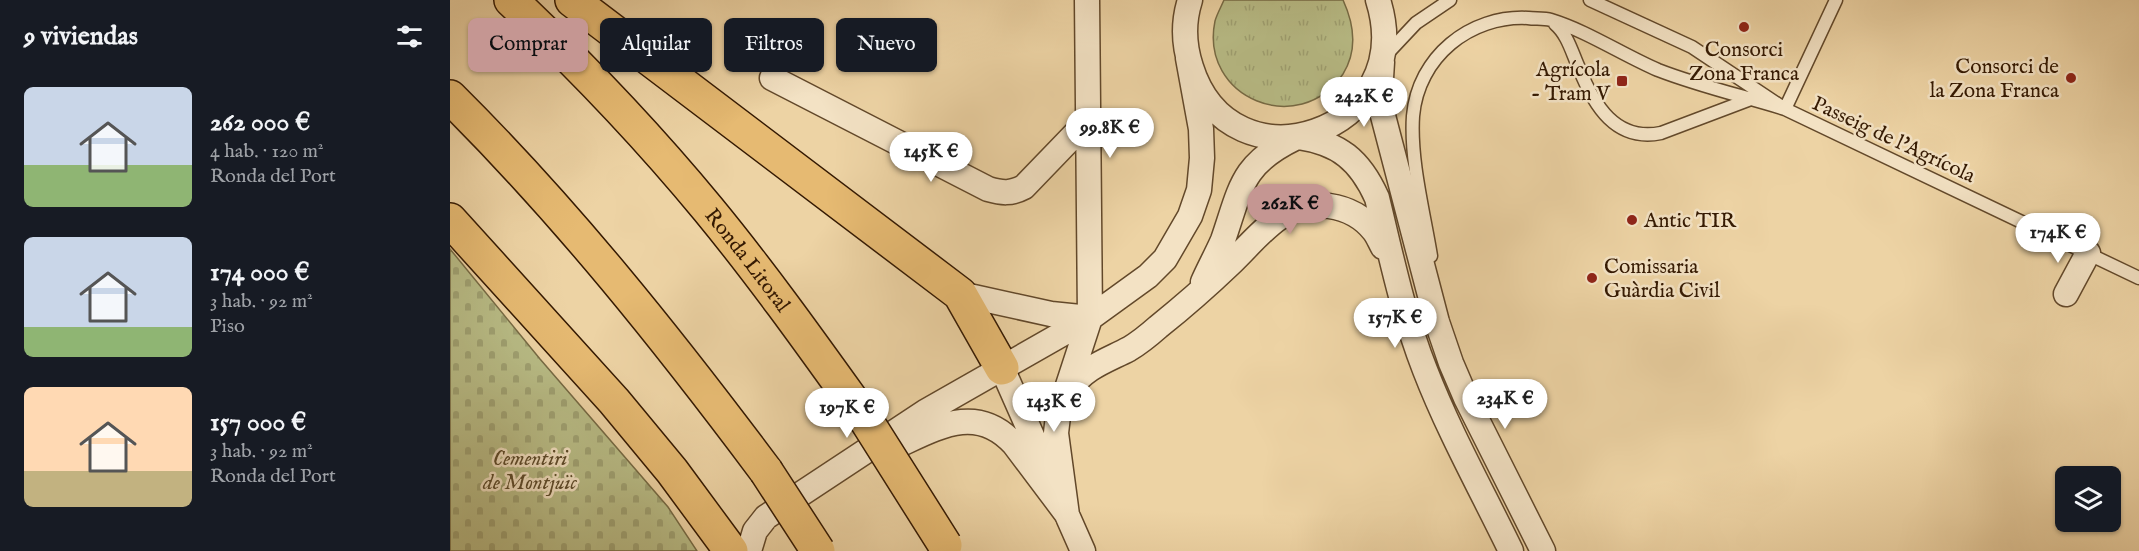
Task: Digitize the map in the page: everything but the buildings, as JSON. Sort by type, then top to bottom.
[{"type":"highway","name":"Ronda Litoral","points":[[512,0],[571,57],[644,135],[708,209],[786,309],[866,420],[946,548]]},
{"type":"highway","points":[[572,0],[960,294],[1002,368]]},
{"type":"highway","points":[[450,97],[556,210],[635,300],[766,471],[818,551]]},
{"type":"highway","points":[[450,220],[614,401],[672,471],[730,551]]},
{"type":"street","points":[[1067,515],[1056,433],[1063,399],[1090,318],[1087,0]]},
{"type":"street","points":[[749,551],[755,531],[766,517],[925,412],[1090,318],[1148,276],[1165,259],[1190,216],[1198,190],[1202,158],[1201,129],[1185,39],[1185,22],[1191,0]]},
{"type":"street","points":[[1378,0],[1384,24]]},
{"type":"street","points":[[1385,0],[1380,94],[1382,112],[1437,322],[1466,398],[1543,551]]},
{"type":"street","points":[[1188,58],[1196,82],[1205,98],[1231,122],[1260,135],[1298,136],[1332,145],[1361,170],[1369,181],[1377,198],[1412,334],[1425,371],[1446,421],[1511,551]]},
{"type":"street","points":[[1196,296],[1222,243],[1240,187],[1248,174],[1269,152],[1298,136],[1328,127],[1346,117],[1361,101],[1382,62]]},
{"type":"street","points":[[772,78],[988,189],[1000,193],[1014,192],[1024,187],[1076,133],[1089,132]]},
{"type":"street","points":[[1063,399],[1093,365],[1142,340],[1196,296],[1268,226],[1292,210],[1307,205],[1336,208],[1363,220],[1374,231],[1393,265]]},
{"type":"street","points":[[2066,294],[2088,253]]},
{"type":"street","points":[[960,294],[1051,314],[1090,318]]},
{"type":"street","points":[[1002,368],[1083,551]]},
{"type":"street","points":[[837,472],[950,424],[969,421],[982,422],[1000,430],[1014,444],[1067,515]]},
{"type":"lane","points":[[1382,62],[1388,51],[1416,23],[1450,0]]},
{"type":"lane","name":"Passeig de l'Agrícola","points":[[1590,0],[1692,47],[1785,109],[2139,278]]},
{"type":"lane","points":[[1437,322],[1431,256],[1413,138],[1415,98],[1438,54],[1451,41],[1482,24],[1496,20],[1513,17],[1549,19],[1660,70],[1785,109],[1836,0]]},
{"type":"lane","points":[[1549,19],[1565,35],[1583,80],[1605,115],[1626,132],[1648,136],[1661,133],[1751,99]]},
{"type":"green space","points":[[1224,0],[1343,0],[1350,18],[1353,37],[1351,56],[1343,74],[1324,94],[1302,104],[1279,106],[1257,101],[1237,89],[1222,71],[1214,48],[1215,21]]},
{"type":"green space","name":"Cementiri de Montjuïc","points":[[450,249],[540,359],[668,507],[697,551],[450,551]]},
{"type":"place","name":"Consorci Zona Franca","points":[[1744,27]]},
{"type":"place","name":"Consorci de la Zona Franca","points":[[2071,78]]},
{"type":"place","name":"Agrícola - Tram V","points":[[1622,81]]},
{"type":"place","name":"Antic TIR","points":[[1632,220]]},
{"type":"place","name":"Comissaria Guàrdia Civil","points":[[1592,278]]}]
